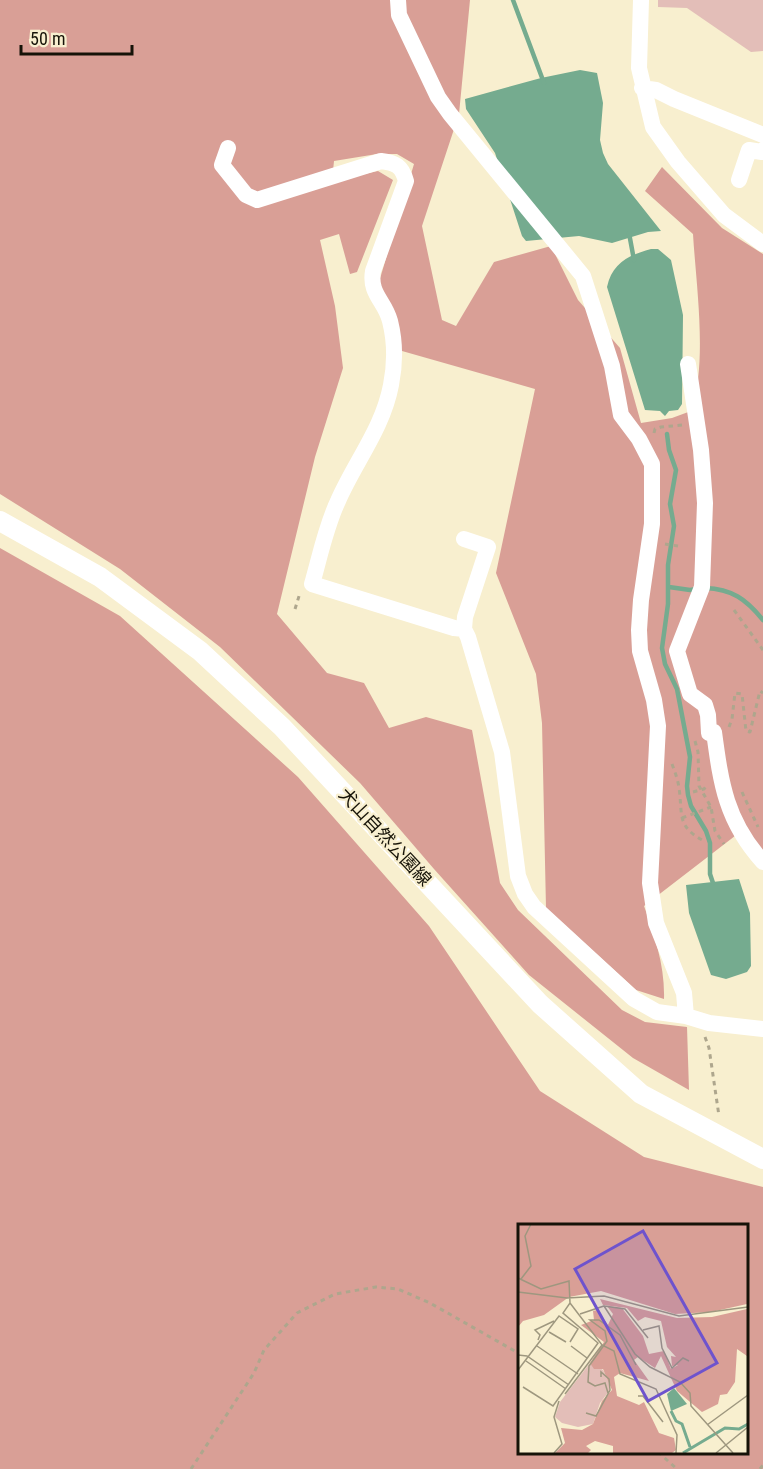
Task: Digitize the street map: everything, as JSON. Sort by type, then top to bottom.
[{"type":"main road","name":"犬山自然公園線","points":[[0,521],[100,577],[200,651],[282,727],[540,1004],[640,1094],[763,1159]]},
{"type":"street","points":[[642,0],[639,55],[642,87],[653,127],[678,162],[724,215],[763,244]]},
{"type":"street","points":[[398,7],[438,97],[583,276],[612,366],[621,415],[639,439],[652,464],[652,524],[639,630],[640,651],[654,700],[658,726],[650,883],[656,923],[692,1018]]},
{"type":"street","points":[[642,87],[656,90],[763,135]]},
{"type":"street","points":[[228,148],[222,165],[246,195],[257,200],[381,161],[394,163],[403,170],[406,181],[373,272],[372,282],[374,291],[381,300],[390,322],[393,340],[391,386],[380,423],[337,502],[312,584],[454,628],[464,629]]},
{"type":"street","points":[[739,180],[749,150],[762,152],[763,150]]},
{"type":"street","points":[[688,364],[701,450],[705,503],[702,587],[677,651],[690,694],[705,705],[709,733],[714,732],[725,800],[754,852],[763,862]]},
{"type":"street","points":[[464,538],[488,547],[465,617],[464,629],[502,752],[518,876],[525,894],[534,908],[634,999],[657,1012],[709,1023],[763,1029]]},
{"type":"path","points":[[653,438],[655,429],[661,427],[681,425],[688,428]]},
{"type":"path","points":[[665,543],[678,546]]},
{"type":"path","points":[[734,610],[763,650]]},
{"type":"path","points":[[714,732],[729,728],[735,693],[742,694],[746,731],[750,732],[760,691],[763,693]]},
{"type":"path","points":[[670,757],[680,788],[682,818],[686,829],[704,842]]},
{"type":"path","points":[[740,785],[760,831]]},
{"type":"path","points":[[682,818],[711,807]]},
{"type":"path","points":[[692,1018],[710,1048],[719,1114],[718,1136]]},
{"type":"path","points":[[191,1469],[254,1373],[264,1350],[297,1313],[334,1294],[376,1287],[398,1289],[430,1303],[518,1353]]},
{"type":"path","points":[[660,1454],[676,1469]]},
{"type":"path","points":[[760,1469],[763,1465]]},
{"type":"shaded area","points":[[0,0],[470,0],[459,114],[422,226],[442,320],[456,326],[494,262],[551,246],[578,300],[620,348],[641,423],[672,418],[691,411],[699,370],[700,324],[693,234],[645,191],[662,167],[722,228],[763,254],[763,862],[744,829],[644,906],[661,963],[664,999],[636,990],[546,908],[542,723],[536,674],[496,573],[535,389],[395,349],[379,282],[414,164],[397,154],[377,154],[334,161],[332,181],[378,171],[393,180],[357,272],[350,274],[339,234],[320,240],[335,306],[343,368],[315,457],[277,614],[327,673],[364,683],[389,728],[426,717],[472,730],[500,883],[518,910],[622,1010],[645,1022],[687,1027],[689,1090],[633,1058],[529,975],[360,783],[220,647],[120,569],[0,494]]},
{"type":"shaded area","points":[[658,0],[763,0],[763,51],[751,52],[687,8],[658,7]]},
{"type":"shaded area","points":[[580,70],[597,73],[603,103],[600,140],[608,164],[661,231],[648,232],[612,243],[579,236],[526,241],[522,236],[495,153],[466,109],[465,99]]},
{"type":"shaded area","points":[[651,249],[658,249],[671,260],[683,315],[682,404],[678,410],[669,411],[665,416],[660,411],[645,410],[607,287],[617,266],[629,257]]},
{"type":"shaded area","points":[[0,548],[120,616],[298,777],[429,926],[540,1091],[644,1157],[763,1187],[763,1469],[0,1469]]},
{"type":"shaded area","points":[[739,879],[750,913],[751,966],[747,972],[726,979],[711,975],[689,913],[686,885]]},
{"type":"waterway","points":[[513,0],[544,83]]},
{"type":"waterway","points":[[629,233],[634,260]]},
{"type":"waterway","points":[[667,434],[669,450],[676,470],[670,504],[674,526],[668,565],[668,604],[662,648],[665,664],[677,689],[690,757],[688,795],[691,806],[706,831],[710,843],[710,874],[713,883]]},
{"type":"waterway","points":[[669,587],[697,589]]},
{"type":"waterway","points":[[705,588],[723,590],[738,596],[763,620]]}]
